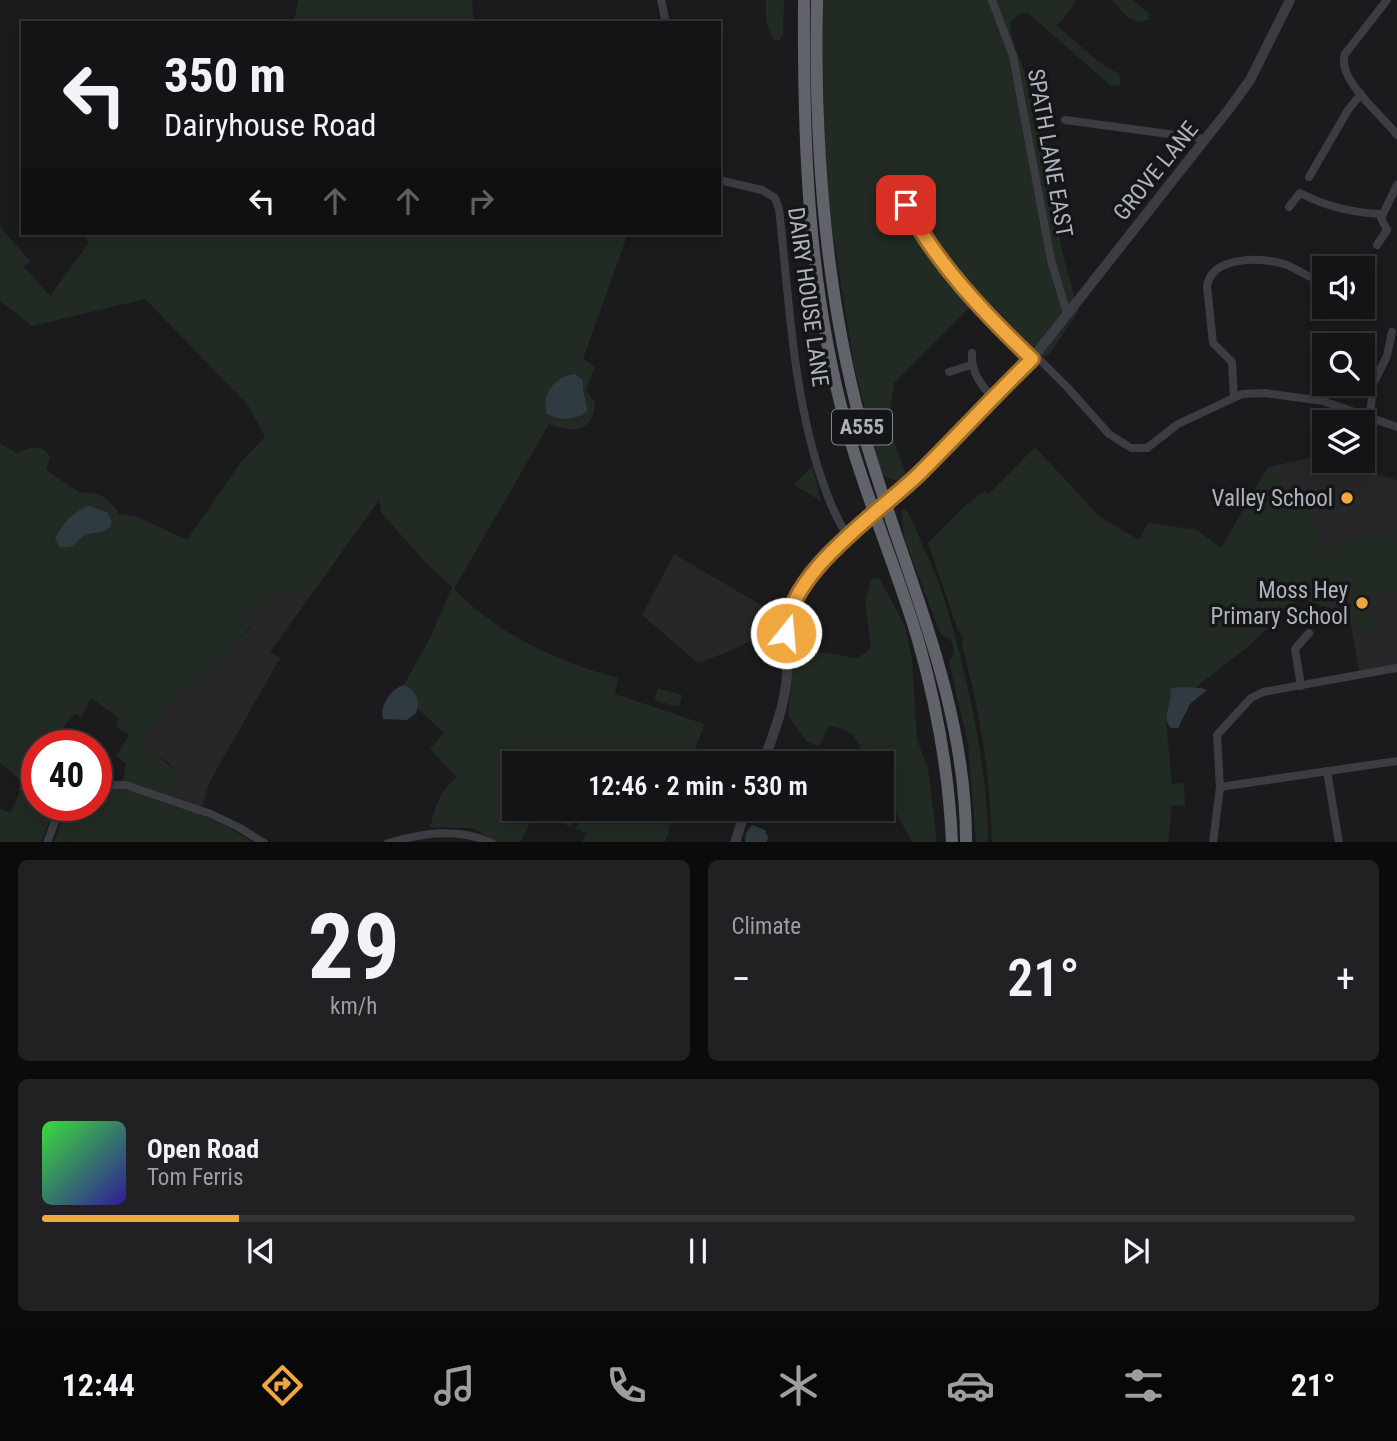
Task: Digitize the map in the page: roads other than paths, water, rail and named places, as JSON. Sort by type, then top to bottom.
[{"type":"highway","name":"A555","points":[[804,0],[808,186],[813,253],[824,327],[848,430],[902,589],[930,687],[945,768],[952,842]]},
{"type":"highway","name":"A555","points":[[817,0],[817,98],[821,186],[827,252],[839,323],[871,458],[945,683],[961,767],[966,842]]},
{"type":"street","points":[[661,0],[666,21]]},
{"type":"street","name":"SPATH LANE EAST","points":[[992,0],[1013,56],[1051,260],[1067,313]]},
{"type":"street","name":"GROVE LANE","points":[[768,751],[778,724],[787,677],[786,629],[809,579],[860,524],[896,496],[1034,357],[1250,80],[1290,0]]},
{"type":"street","points":[[1387,0],[1342,61],[1345,73],[1397,135]]},
{"type":"street","points":[[1310,177],[1348,110],[1361,94]]},
{"type":"street","points":[[1065,120],[1206,139]]},
{"type":"street","name":"DAIRY HOUSE LANE","points":[[721,180],[762,190],[775,198],[779,209],[786,295],[809,439],[829,501],[848,536]]},
{"type":"street","points":[[891,184],[898,190],[920,230],[976,301],[1068,387],[1108,435],[1131,448],[1147,448],[1178,424],[1242,394],[1264,393],[1297,397],[1323,401],[1351,410]]},
{"type":"street","points":[[1387,230],[1381,222],[1382,214],[1397,185]]},
{"type":"street","points":[[1289,207],[1300,193],[1324,205],[1355,213],[1382,214]]},
{"type":"street","points":[[1387,230],[1397,230]]},
{"type":"street","points":[[1377,245],[1387,230]]},
{"type":"street","points":[[1234,397],[1232,362],[1213,343],[1208,277],[1213,271],[1230,263],[1267,261],[1287,265],[1312,278]]},
{"type":"street","points":[[1371,410],[1373,384],[1387,356],[1392,332]]},
{"type":"street","points":[[972,353],[971,365],[979,382],[993,398]]},
{"type":"street","points":[[949,372],[971,365]]},
{"type":"street","points":[[1375,418],[1397,428]]},
{"type":"street","points":[[1301,686],[1295,649],[1309,633]]},
{"type":"street","points":[[1213,842],[1220,787],[1216,738],[1218,731],[1256,695],[1397,668]]},
{"type":"street","points":[[1220,787],[1397,761]]},
{"type":"street","points":[[1327,771],[1339,842]]},
{"type":"street","points":[[112,785],[126,785],[211,814],[264,842]]},
{"type":"street","points":[[47,842],[55,821]]},
{"type":"street","points":[[735,842],[742,821]]},
{"type":"street","points":[[388,842],[439,833],[463,832],[492,842]]},
{"type":"place","name":"Valley School","points":[[1347,498]]},
{"type":"place","name":"Moss Hey Primary School","points":[[1362,603]]}]
